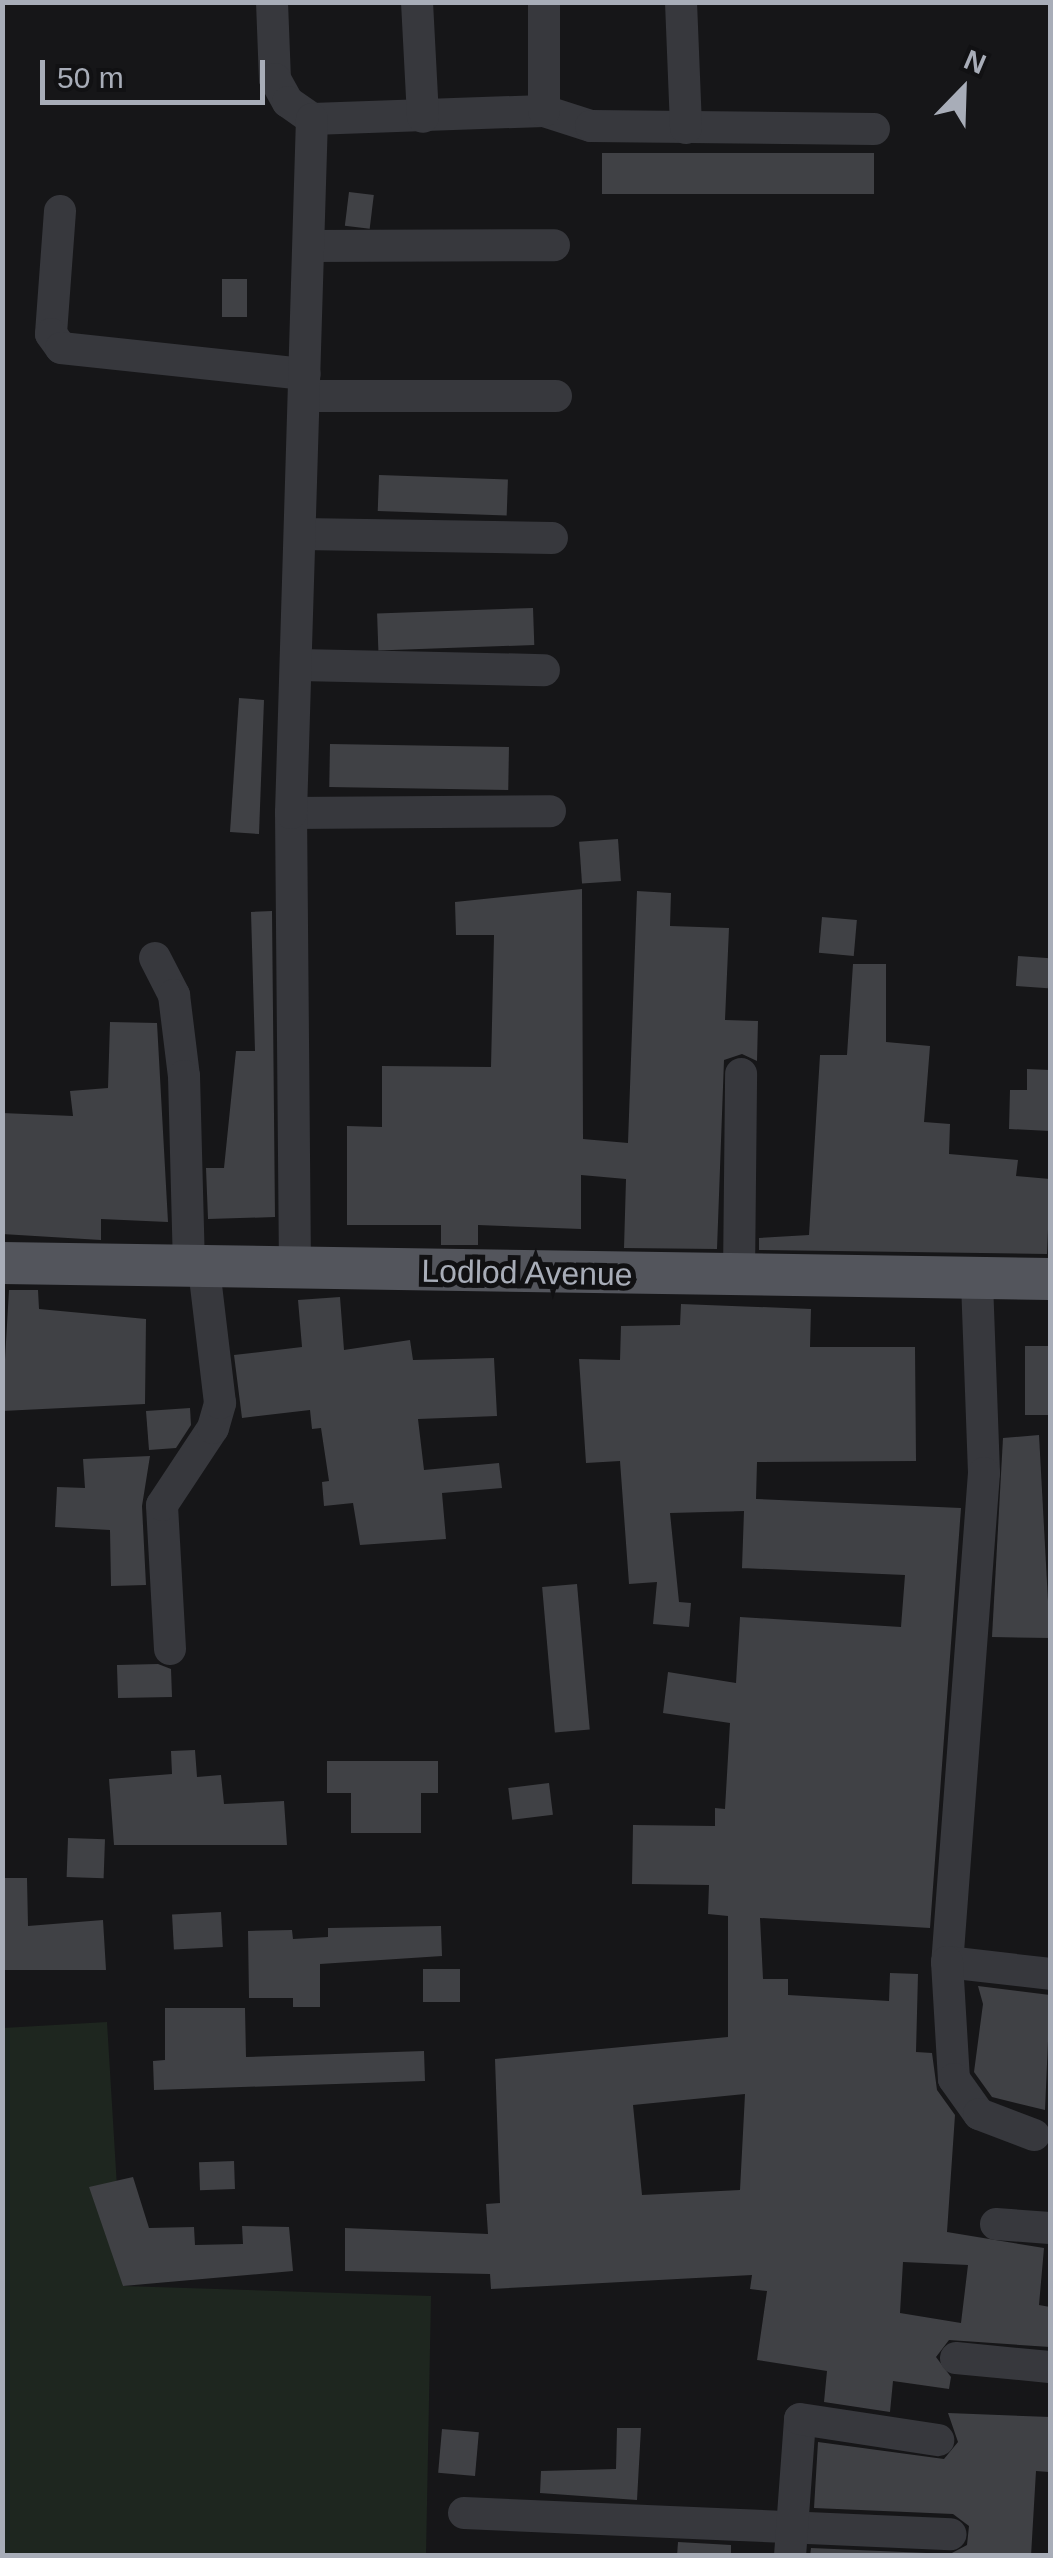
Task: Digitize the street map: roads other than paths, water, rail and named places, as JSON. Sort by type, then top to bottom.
[{"type":"main road","name":"Lodlod Avenue","points":[[2,1262],[196,1269],[1050,1280]]},
{"type":"street","points":[[272,2],[276,79],[288,102],[312,119],[544,111],[591,126],[874,129]]},
{"type":"street","points":[[417,2],[423,118]]},
{"type":"street","points":[[544,2],[544,111]]},
{"type":"street","points":[[682,2],[686,128]]},
{"type":"street","points":[[304,1269],[306,1062],[298,777],[312,119]]},
{"type":"street","points":[[60,211],[52,334],[61,348],[305,385],[556,396]]},
{"type":"street","points":[[309,246],[554,245]]},
{"type":"street","points":[[302,534],[552,538]]},
{"type":"street","points":[[299,665],[544,670]]},
{"type":"street","points":[[302,813],[550,811]]},
{"type":"street","points":[[155,958],[174,995],[196,1269],[220,1402],[213,1428],[162,1505],[170,1649]]},
{"type":"street","points":[[739,1276],[742,1074]]},
{"type":"street","points":[[977,1282],[984,1473],[947,1962],[954,2079],[979,2114],[1034,2135]]},
{"type":"street","points":[[947,1962],[1050,1974]]},
{"type":"street","points":[[996,2224],[1050,2228]]},
{"type":"street","points":[[956,2358],[1050,2367]]},
{"type":"street","points":[[792,2540],[800,2419],[938,2440]]},
{"type":"street","points":[[464,2513],[792,2540],[950,2534]]}]
